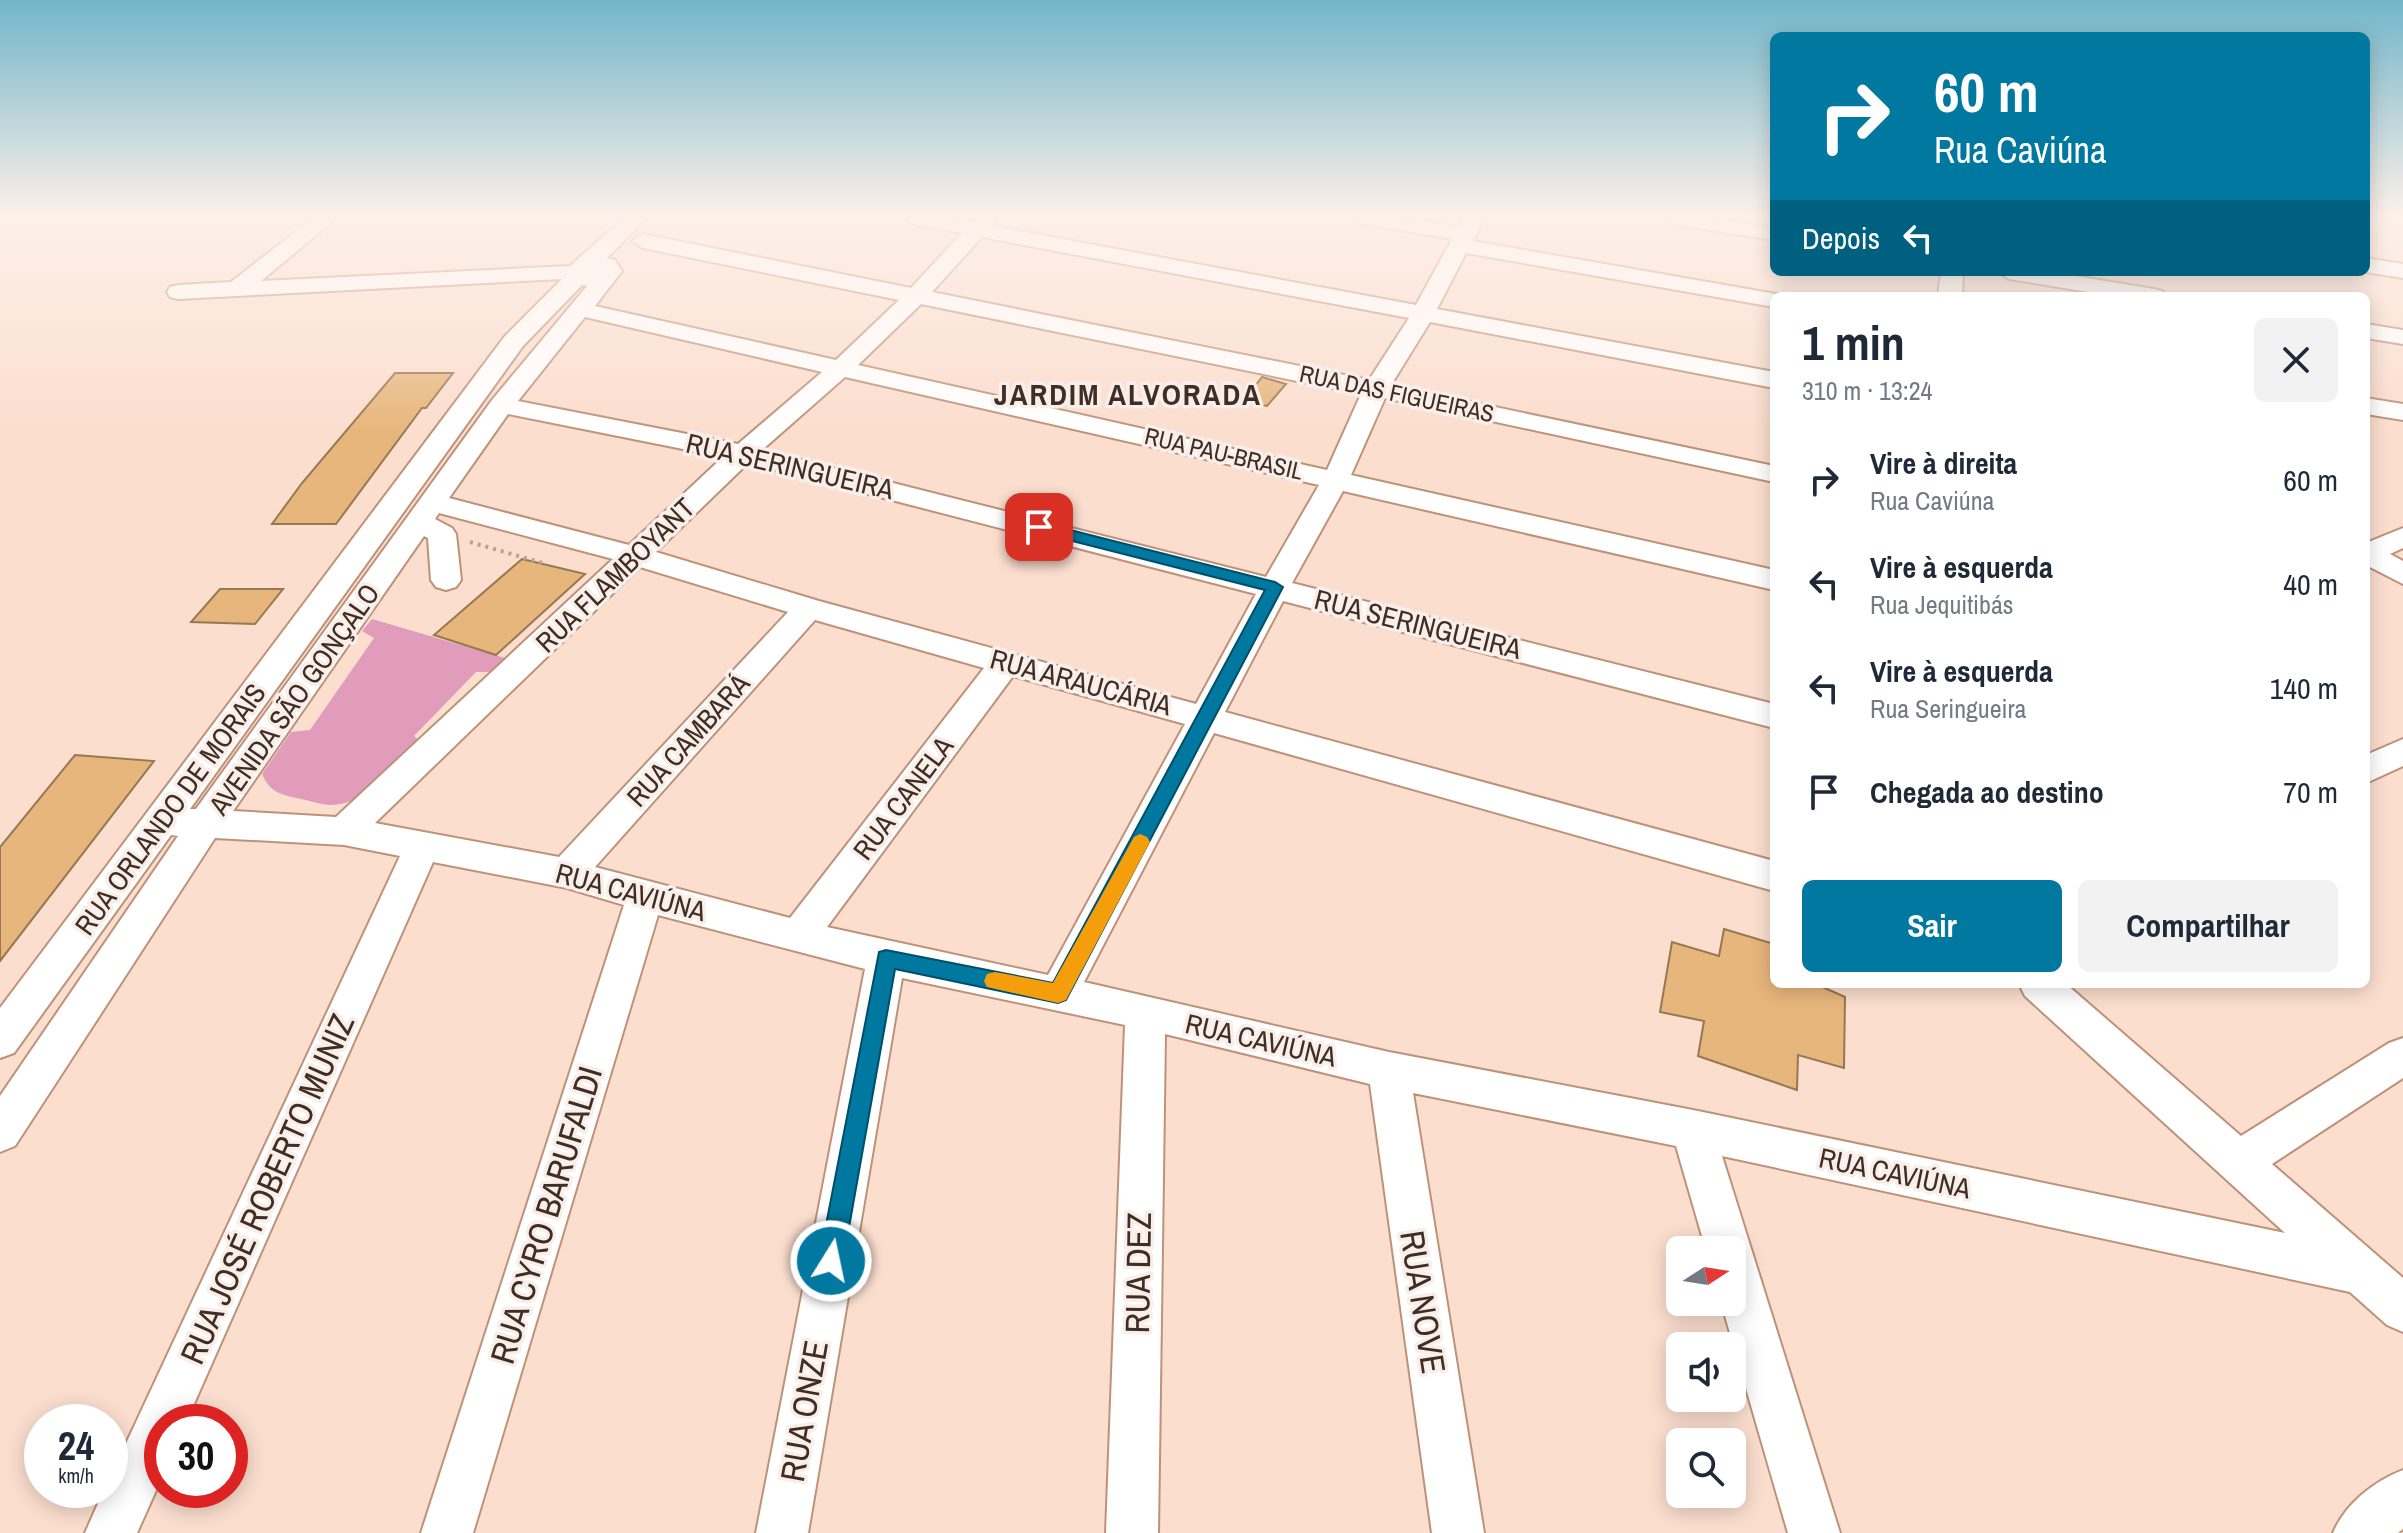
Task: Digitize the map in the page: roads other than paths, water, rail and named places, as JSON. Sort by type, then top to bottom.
[{"type":"street","points":[[178,292],[226,290]]},
{"type":"street","name":"RUA ORLANDO DE MORAIS","points":[[0,1040],[514,341],[571,290]]},
{"type":"street","name":"AVENIDA SÃO GONÇALO","points":[[0,1132],[206,823],[329,649],[432,520],[501,405],[579,309],[585,290]]},
{"type":"street","name":"RUA DAS FIGUEIRAS","points":[[895,290],[1770,473]]},
{"type":"street","name":"RUA FLAMBOYANT","points":[[344,831],[743,453],[842,367],[922,290]]},
{"type":"street","points":[[1304,290],[1770,379]]},
{"type":"street","points":[[1058,994],[1336,479],[1376,389],[1436,290]]},
{"type":"street","points":[[1727,290],[1770,299]]},
{"type":"street","name":"RUA PAU-BRASIL","points":[[579,309],[1770,579]]},
{"type":"street","points":[[2370,332],[2403,337]]},
{"type":"street","name":"RUA SERINGUEIRA","points":[[501,405],[743,453],[1770,715]]},
{"type":"street","points":[[2370,407],[2403,412]]},
{"type":"street","points":[[432,520],[446,580]]},
{"type":"street","name":"RUA ARAUCÁRIA","points":[[432,520],[636,556],[809,608],[1770,875]]},
{"type":"street","points":[[2370,551],[2403,537]]},
{"type":"street","points":[[2370,555],[2403,574]]},
{"type":"street","name":"RUA CAMBARÁ","points":[[567,873],[809,608]]},
{"type":"street","points":[[292,643],[329,649]]},
{"type":"street","name":"RUA CANELA","points":[[800,934],[1006,662]]},
{"type":"street","points":[[2370,768],[2403,751]]},
{"type":"street","name":"RUA CAVIÚNA","points":[[160,821],[344,831],[567,873],[645,897],[886,958],[1145,1012],[1389,1070],[1693,1130],[2363,1272]]},
{"type":"street","name":"RUA JOSÉ ROBERTO MUNIZ","points":[[111,1533],[423,845]]},
{"type":"street","name":"RUA CYRO BARUFALDI","points":[[447,1533],[645,897]]},
{"type":"street","name":"RUA ONZE","points":[[782,1533],[886,958]]},
{"type":"street","points":[[2044,988],[2403,1309]]},
{"type":"street","name":"RUA DEZ","points":[[1132,1533],[1145,1012]]},
{"type":"street","points":[[2240,1161],[2403,1056]]},
{"type":"street","name":"RUA NOVE","points":[[1389,1070],[1458,1533]]},
{"type":"street","points":[[1693,1130],[1725,1236]]},
{"type":"street","points":[[1746,1307],[1814,1533]]},
{"type":"street","points":[[2359,1533],[2403,1495]]},
{"type":"district","name":"JARDIM ALVORADA","points":[[1128,394]]}]
